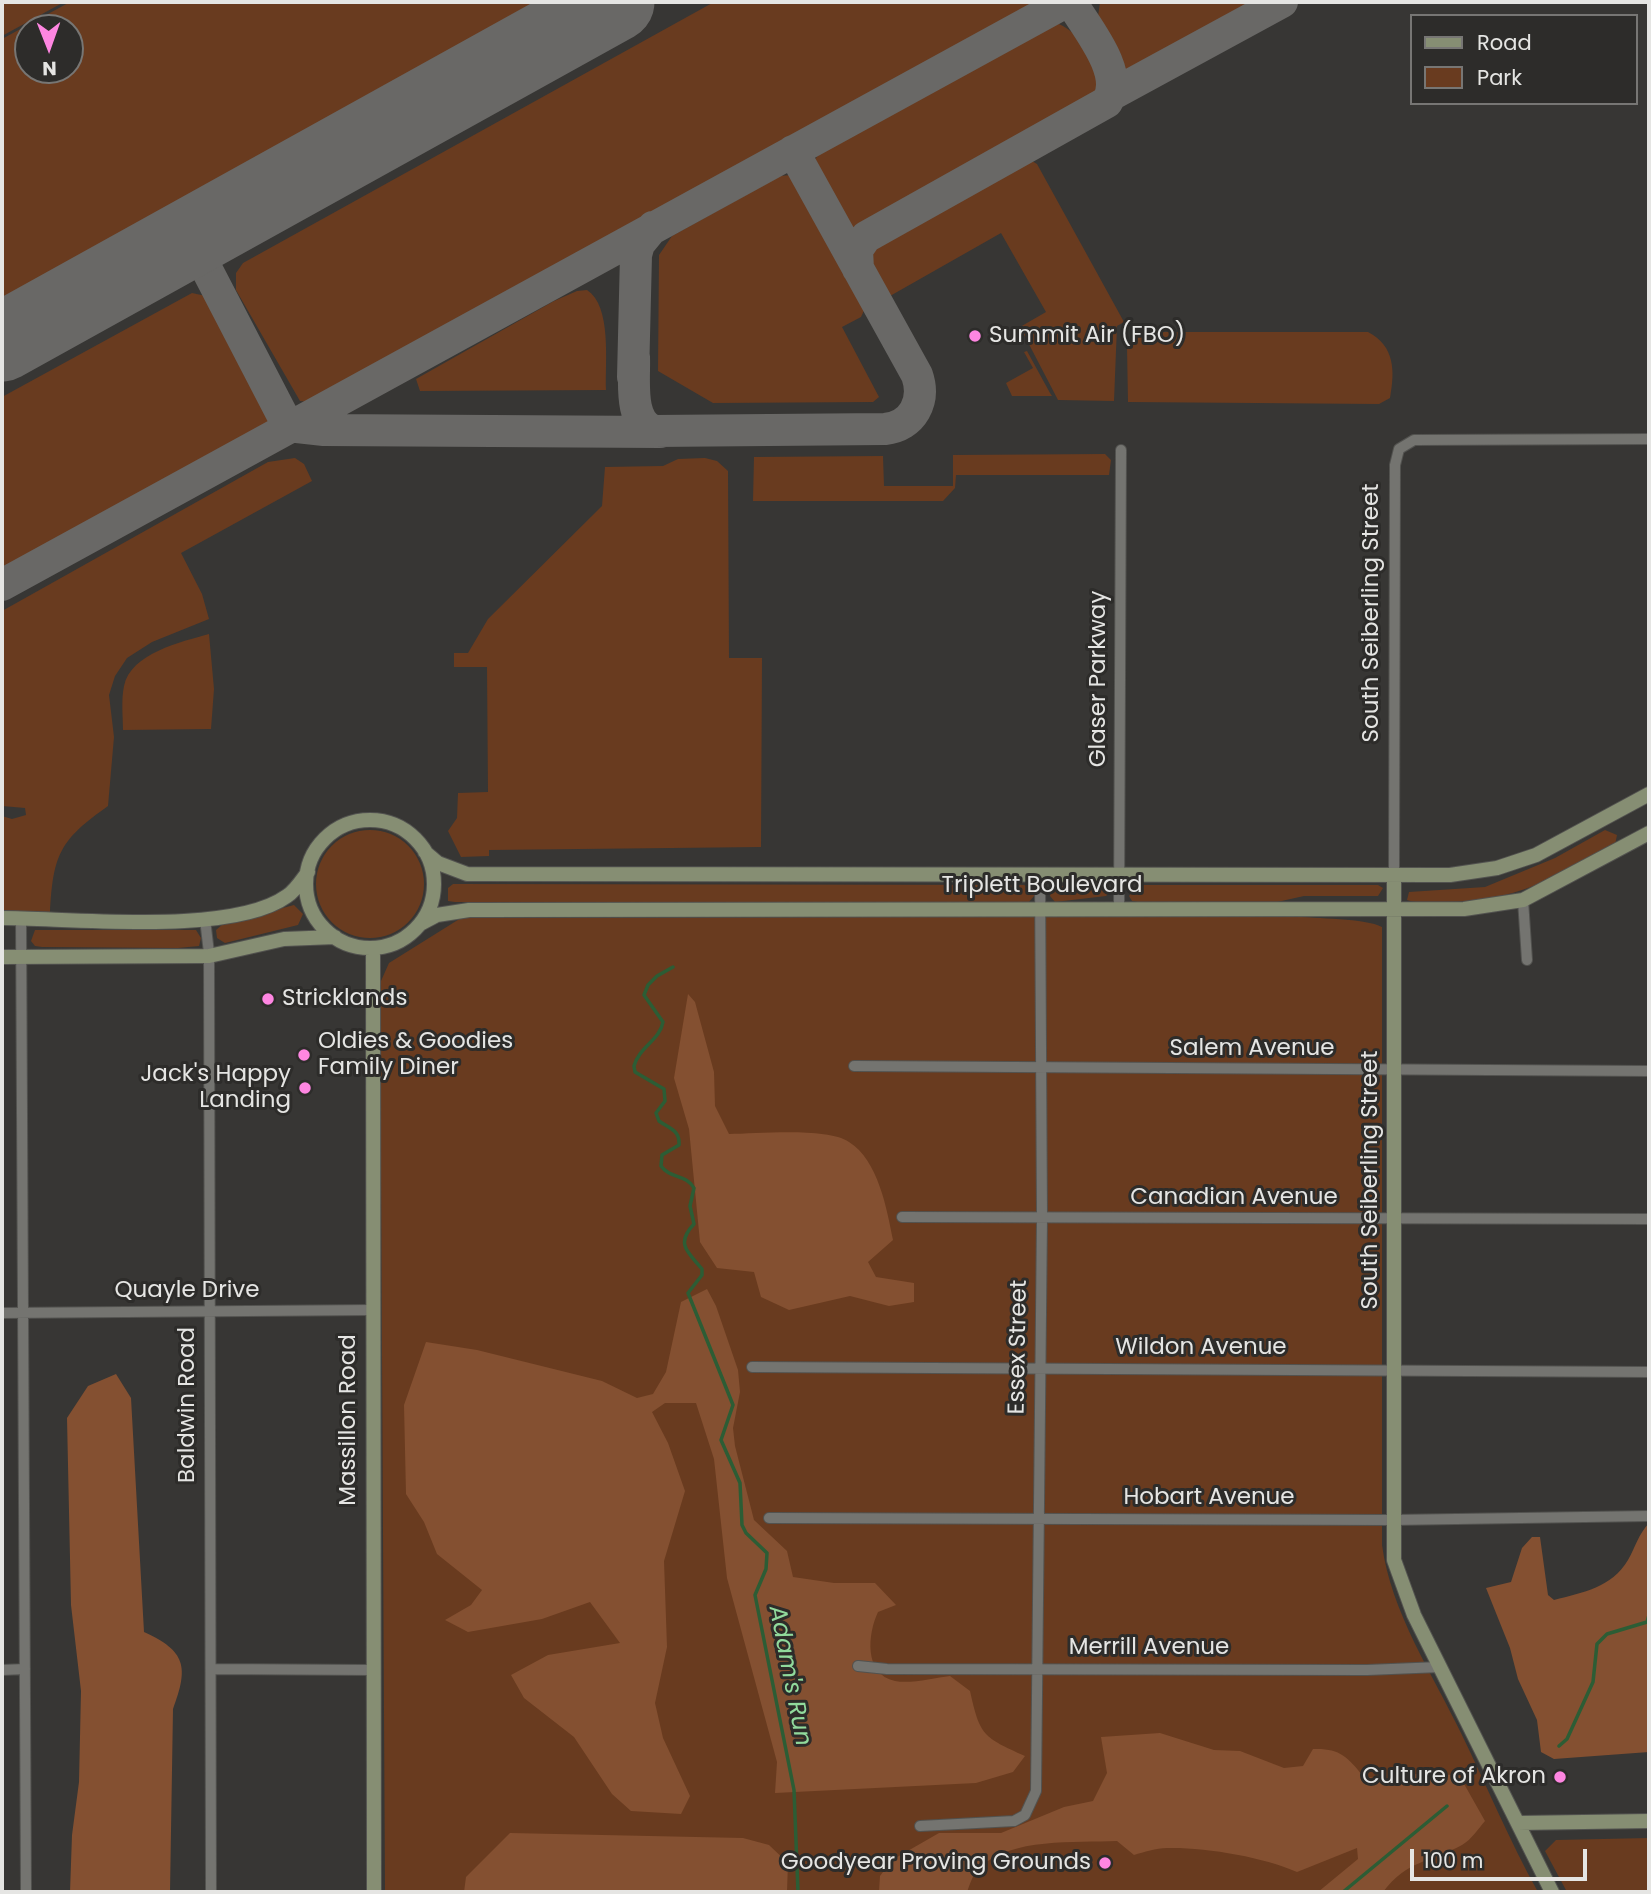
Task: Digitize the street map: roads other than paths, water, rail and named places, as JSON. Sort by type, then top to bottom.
[{"type":"main road","name":"Triplett Boulevard","points":[[425,852],[438,863],[467,874],[1450,875],[1517,863],[1560,844],[1649,794]]},
{"type":"main road","points":[[2,918],[160,922],[205,919],[262,908],[288,896],[308,872],[316,852],[328,837],[343,827],[361,821],[380,821],[398,827],[414,837],[425,852],[432,870],[434,889],[430,907],[420,924],[399,941],[373,948],[353,945],[335,937],[320,923],[310,904],[308,872]]},
{"type":"main road","name":"Triplett Boulevard","points":[[420,924],[437,915],[469,910],[1464,909],[1523,900],[1649,833]]},
{"type":"main road","name":"South Seiberling Street","points":[[1394,875],[1394,1560],[1399,1578],[1440,1667],[1552,1892]]},
{"type":"main road","points":[[2,957],[209,956],[285,939],[335,937]]},
{"type":"main road","name":"Massillon Road","points":[[373,948],[374,1892]]},
{"type":"main road","points":[[1518,1823],[1649,1821]]},
{"type":"street","name":"South Seiberling Street","points":[[1394,875],[1395,465],[1399,449],[1413,440],[1649,439]]},
{"type":"street","name":"Glaser Parkway","points":[[1119,909],[1121,450]]},
{"type":"street","name":"Essex Street","points":[[920,1826],[1006,1822],[1025,1815],[1034,1800],[1038,1772],[1042,1219],[1040,876]]},
{"type":"street","points":[[1523,900],[1527,960]]},
{"type":"street","points":[[21,918],[26,1892]]},
{"type":"street","name":"Baldwin Road","points":[[205,919],[209,956],[211,1892]]},
{"type":"street","name":"Salem Avenue","points":[[854,1066],[1143,1070],[1394,1068],[1649,1071]]},
{"type":"street","name":"Canadian Avenue","points":[[902,1217],[1649,1219]]},
{"type":"street","name":"Quayle Drive","points":[[2,1313],[372,1310]]},
{"type":"street","name":"Wildon Avenue","points":[[752,1367],[1649,1372]]},
{"type":"street","name":"Hobart Avenue","points":[[769,1518],[1392,1520],[1649,1516]]},
{"type":"street","name":"Merrill Avenue","points":[[858,1667],[1037,1670],[1402,1670],[1440,1667]]},
{"type":"street","points":[[211,1669],[373,1670]]},
{"type":"street","points":[[2,1670],[25,1670]]},
{"type":"waterway","name":"Adam's Run","points":[[673,967],[657,976],[648,985],[644,995],[663,1022],[658,1034],[640,1054],[634,1066],[635,1072],[664,1089],[665,1101],[656,1113],[659,1121],[674,1130],[678,1136],[679,1145],[662,1155],[661,1166],[669,1173],[687,1180],[694,1188],[690,1206],[694,1224],[684,1243],[688,1253],[702,1269],[702,1275],[688,1293],[733,1405],[721,1440],[740,1483],[742,1525],[746,1533],[767,1553],[766,1569],[755,1595],[794,1790],[798,1892]]},
{"type":"waterway","points":[[1559,1746],[1567,1739],[1593,1682],[1597,1644],[1607,1634],[1647,1622],[1649,1615]]},
{"type":"waterway","points":[[1343,1892],[1447,1806]]},
{"type":"place","name":"Summit Air (FBO)","points":[[975,336]]},
{"type":"place","name":"Stricklands","points":[[268,999]]},
{"type":"place","name":"Oldies & Goodies Family Diner","points":[[304,1055]]},
{"type":"place","name":"Jack's Happy Landing","points":[[305,1088]]},
{"type":"place","name":"Culture of Akron","points":[[1560,1777]]},
{"type":"place","name":"Goodyear Proving Grounds","points":[[1105,1863]]}]
